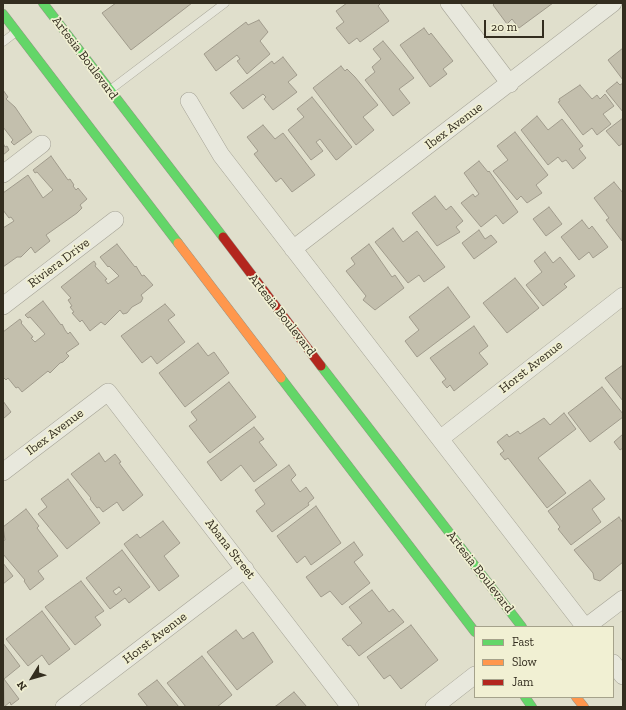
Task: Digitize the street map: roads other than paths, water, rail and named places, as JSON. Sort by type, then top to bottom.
[{"type":"main road","name":"Artesia Boulevard","points":[[47,4],[110,90],[521,626]]},
{"type":"main road","points":[[3,14],[474,631]]},
{"type":"main road","points":[[526,698],[532,707]]},
{"type":"main road","points":[[577,698],[584,707]]},
{"type":"street","points":[[449,3],[510,84]]},
{"type":"street","name":"Ibex Avenue","points":[[293,248],[510,84],[613,3]]},
{"type":"street","points":[[189,101],[221,155],[585,626]]},
{"type":"street","points":[[3,174],[42,144]]},
{"type":"street","name":"Riviera Drive","points":[[3,306],[115,220]]},
{"type":"street","name":"Horst Avenue","points":[[440,439],[623,296]]},
{"type":"street","name":"Ibex Avenue","points":[[3,472],[108,392]]},
{"type":"street","name":"Abana Street","points":[[108,392],[350,707]]},
{"type":"street","name":"Horst Avenue","points":[[64,707],[245,569]]},
{"type":"street","points":[[587,626],[623,598]]},
{"type":"street","points":[[614,664],[623,676]]},
{"type":"street","points":[[434,707],[474,676]]},
{"type":"lane","points":[[110,90],[226,3]]},
{"type":"lane","points":[[3,42],[16,32]]}]
